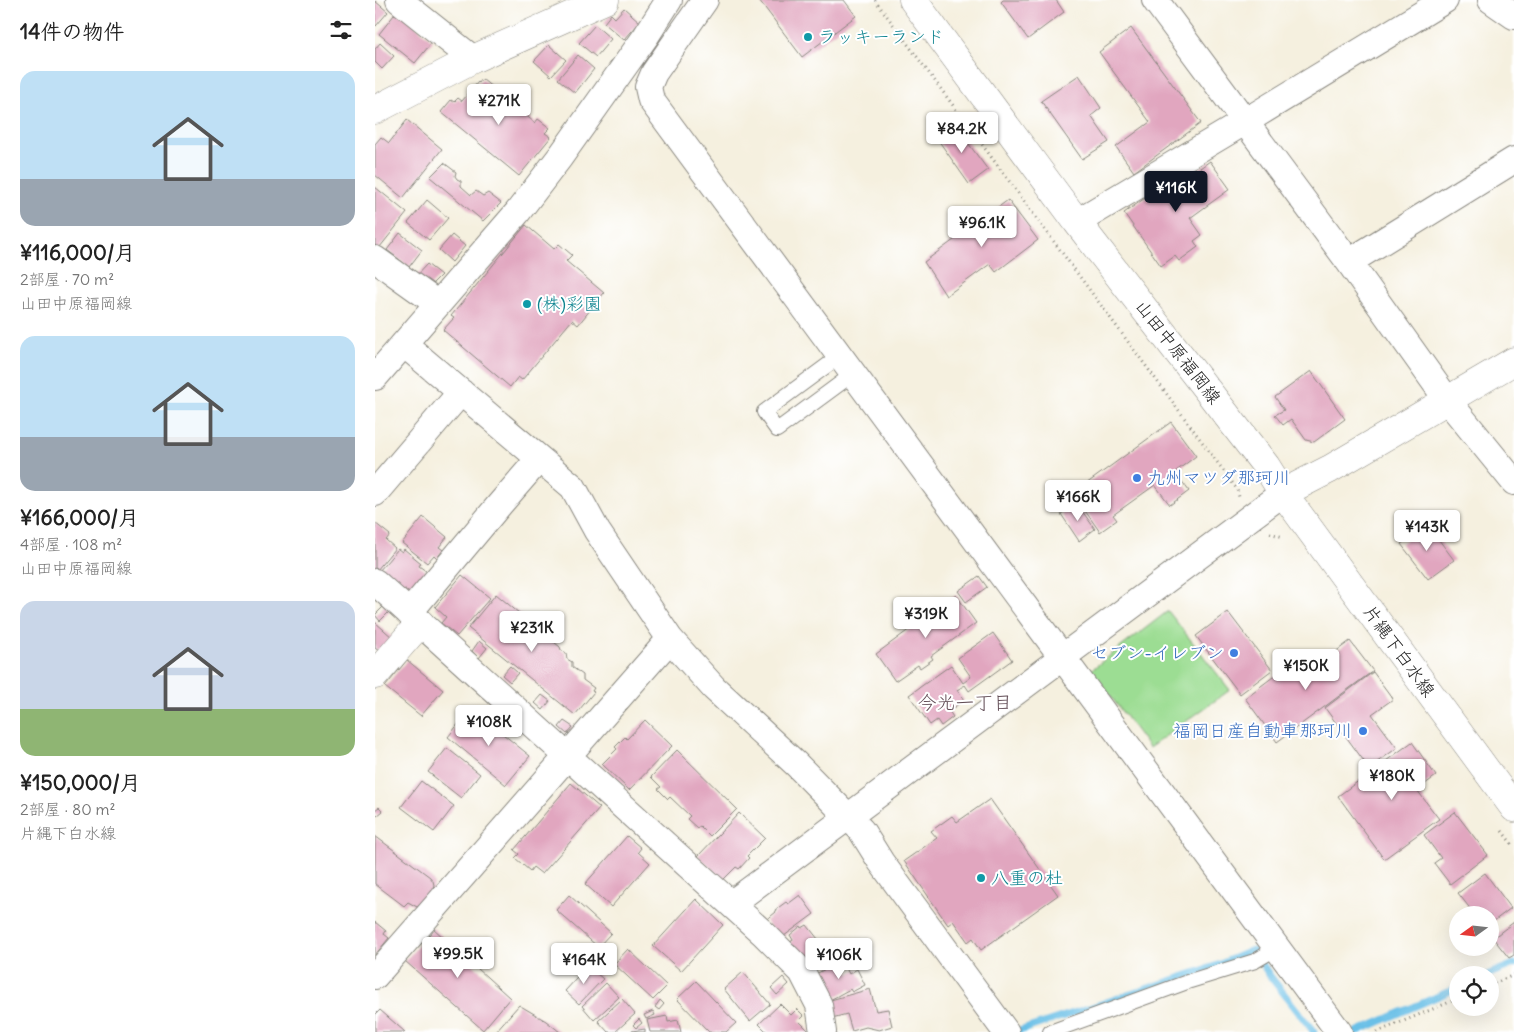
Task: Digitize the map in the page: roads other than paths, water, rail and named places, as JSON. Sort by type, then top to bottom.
[{"type":"main road","points":[[375,110],[473,60],[605,0]]},
{"type":"main road","name":"山田中原福岡線","points":[[913,0],[1077,222],[1266,466],[1283,493]]},
{"type":"main road","points":[[1283,493],[1330,469],[1514,361]]},
{"type":"main road","name":"片縄下白水線","points":[[1283,493],[1514,808]]},
{"type":"main road","points":[[375,675],[414,618]]},
{"type":"street","points":[[399,0],[473,60]]},
{"type":"street","points":[[375,377],[517,213],[560,157],[646,36],[669,0]]},
{"type":"street","points":[[705,0],[655,73],[648,87],[651,100],[1062,658],[1265,955],[1338,1032]]},
{"type":"street","points":[[1155,0],[1349,262],[1448,401],[1514,482]]},
{"type":"street","points":[[1077,222],[1246,122],[1445,0]]},
{"type":"street","points":[[1491,0],[1514,16]]},
{"type":"street","points":[[1349,262],[1514,160]]},
{"type":"street","points":[[375,259],[439,304]]},
{"type":"street","points":[[404,344],[573,487],[597,531],[670,639],[714,688],[795,764],[861,830],[881,862],[1005,1030]]},
{"type":"street","points":[[375,493],[461,392]]},
{"type":"street","points":[[414,618],[500,504],[539,459]]},
{"type":"street","points":[[731,904],[1283,493]]},
{"type":"street","points":[[375,582],[763,933],[802,972],[819,1005],[823,1032]]},
{"type":"street","points":[[375,976],[670,639]]},
{"type":"lane","points":[[847,365],[777,430],[764,412],[847,365]]},
{"type":"lane","points":[[1050,1032],[1265,955]]},
{"type":"waterway","points":[[1016,1032],[1218,965],[1253,950],[1270,976],[1314,1032]]},
{"type":"waterway","points":[[1499,970],[1514,964]]},
{"type":"waterway","points":[[1356,1032],[1449,991]]},
{"type":"place","name":"ラッキーランド","points":[[808,37]]},
{"type":"place","name":"(株)彩園","points":[[527,304]]},
{"type":"place","name":"九州マツダ那珂川","points":[[1137,478]]},
{"type":"place","name":"セブン-イレブン","points":[[1234,653]]},
{"type":"place","name":"福岡日産自動車那珂川","points":[[1363,731]]},
{"type":"place","name":"八重の杜","points":[[981,878]]},
{"type":"district","name":"今光一丁目","points":[[965,702]]}]
